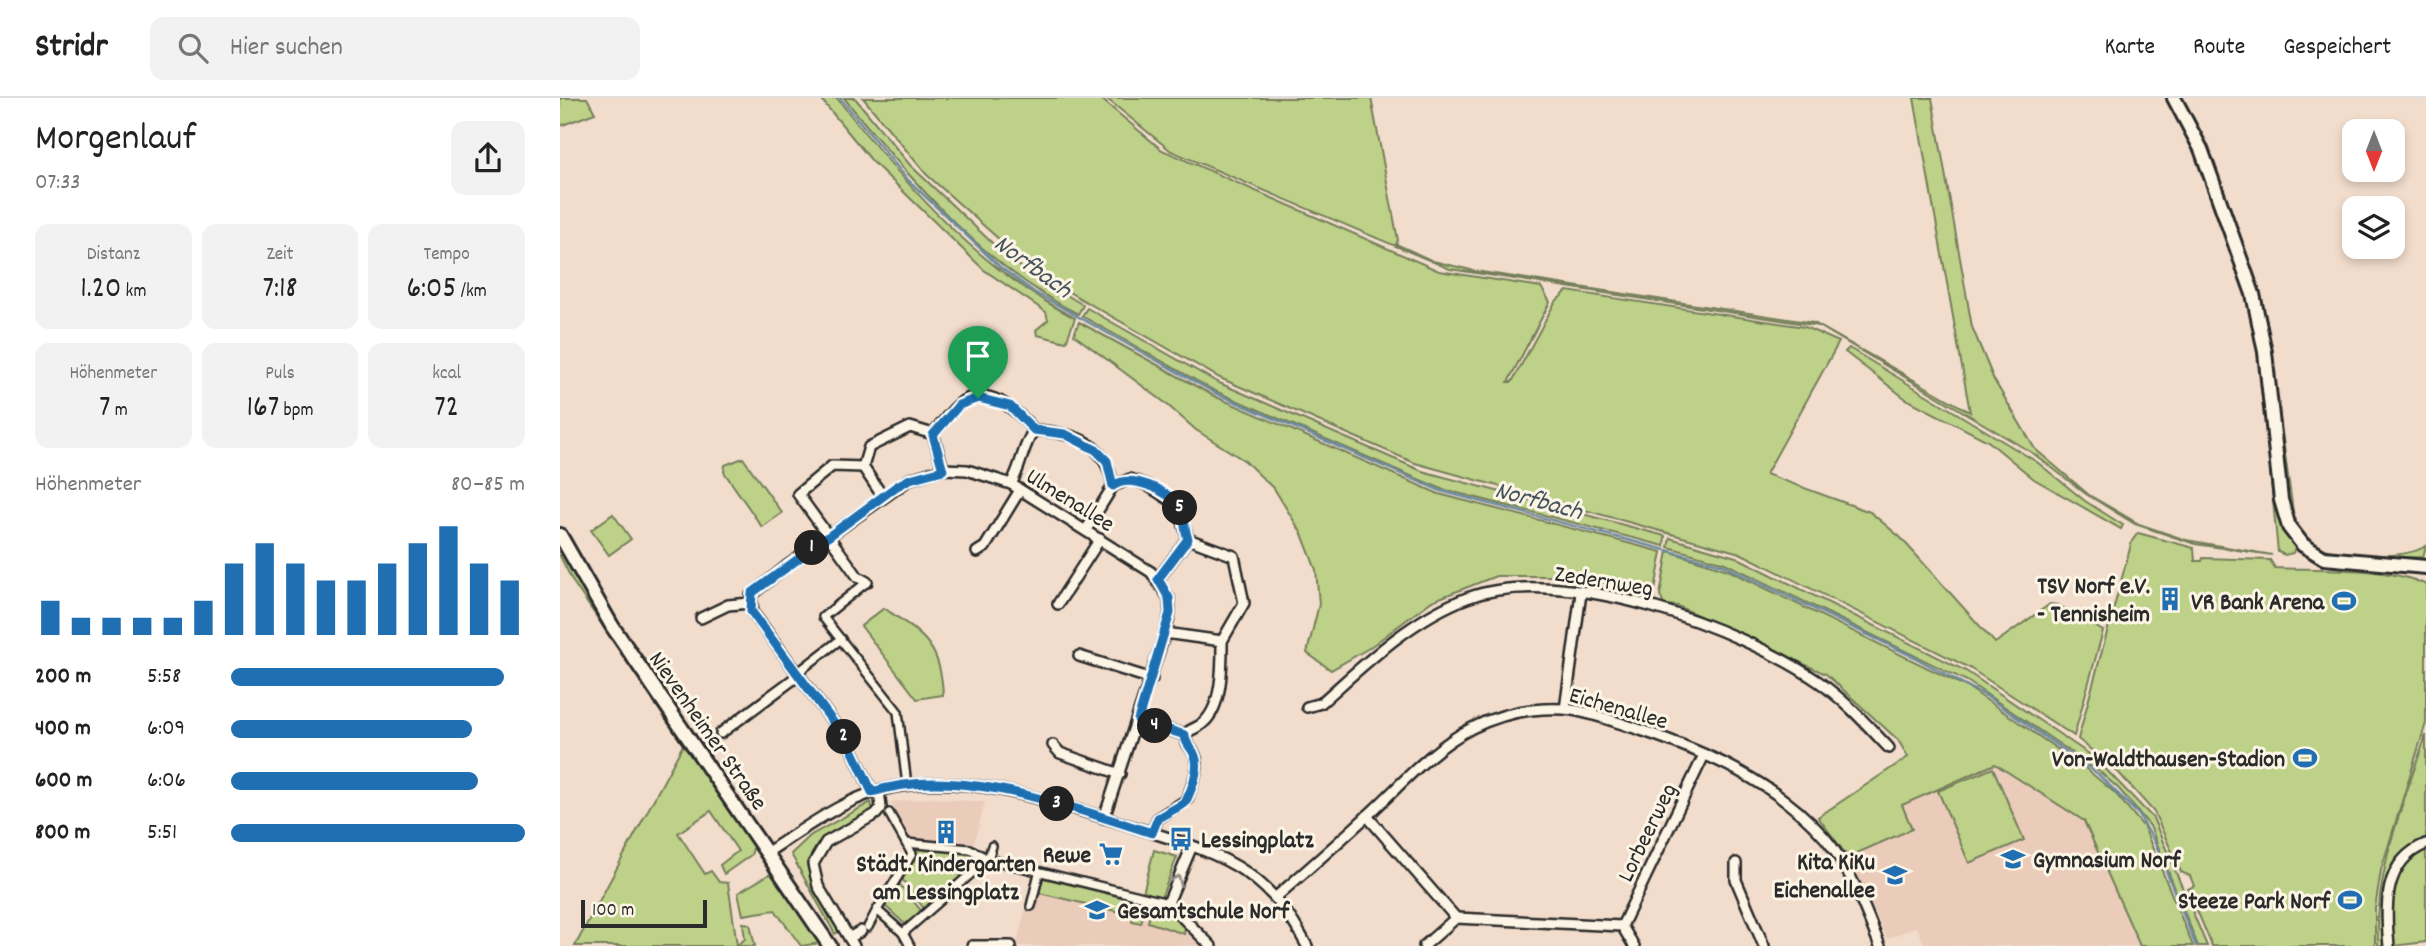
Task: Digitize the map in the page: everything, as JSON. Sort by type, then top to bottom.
[{"type":"street","points":[[2174,98],[2196,138],[2227,218],[2260,322],[2281,500],[2289,527],[2303,545],[2324,558],[2426,567]]},
{"type":"street","points":[[933,435],[959,405],[978,398],[1010,406],[1034,430],[1065,434],[1096,450],[1107,461],[1113,486]]},
{"type":"street","points":[[863,467],[869,447],[904,428],[917,427],[933,435],[943,470]]},
{"type":"street","points":[[1011,484],[1021,466],[1024,445],[1034,430]]},
{"type":"street","points":[[863,467],[832,466],[799,492],[799,497],[858,577],[867,582],[823,617],[898,712],[907,785]]},
{"type":"street","points":[[863,467],[883,497]]},
{"type":"street","name":"Ulmenallee","points":[[750,603],[758,587],[883,497],[910,479],[943,470],[988,474],[1011,484],[1100,539],[1158,579]]},
{"type":"street","points":[[1086,530],[1113,486],[1124,480],[1133,480],[1172,500],[1182,511],[1188,539],[1158,579],[1171,606],[1166,633],[1104,818]]},
{"type":"street","points":[[976,552],[985,547],[1020,490]]},
{"type":"street","name":"Nievenheimer Straße","points":[[560,535],[607,618],[830,946]]},
{"type":"street","points":[[1058,604],[1100,539]]},
{"type":"street","points":[[1152,833],[1158,818],[1187,800],[1196,765],[1195,755],[1185,742],[1185,735],[1202,724],[1210,713],[1224,666],[1222,641],[1244,603],[1236,560],[1229,553],[1188,539]]},
{"type":"street","points":[[2407,566],[2426,561]]},
{"type":"street","name":"Zedernweg","points":[[1307,707],[1321,703],[1408,631],[1467,598],[1520,588],[1581,593],[1657,608],[1742,639],[1831,691],[1889,748]]},
{"type":"street","points":[[1565,709],[1581,593]]},
{"type":"street","points":[[701,618],[728,605],[750,603],[753,613],[850,745],[885,811],[912,854],[877,910],[851,942],[818,886],[814,861],[828,840],[885,811]]},
{"type":"street","points":[[1166,633],[1222,641]]},
{"type":"street","points":[[721,733],[841,639]]},
{"type":"street","points":[[1079,656],[1152,679]]},
{"type":"street","name":"Eichenallee","points":[[1276,897],[1430,758],[1471,728],[1519,710],[1565,709],[1612,720],[1704,755],[1769,788],[1792,805],[1827,841],[1854,887],[1880,946]]},
{"type":"street","points":[[1138,720],[1185,735]]},
{"type":"street","points":[[1053,745],[1060,753],[1120,774]]},
{"type":"street","name":"Lorbeerweg","points":[[1622,926],[1704,755]]},
{"type":"street","points":[[768,852],[875,791],[907,785],[956,785],[1006,791],[1192,846],[1244,871],[1276,897],[1307,946]]},
{"type":"street","points":[[1367,816],[1456,918]]},
{"type":"street","points":[[906,843],[970,849],[988,859],[1039,873],[1168,903],[1211,946]]},
{"type":"street","points":[[2389,946],[2387,905],[2392,876],[2403,859],[2426,844]]},
{"type":"street","points":[[903,933],[988,859],[992,846]]},
{"type":"street","points":[[1168,903],[1192,846]]},
{"type":"street","points":[[1736,863],[1736,880],[1764,946]]},
{"type":"street","points":[[1031,906],[1039,873]]},
{"type":"street","points":[[877,910],[903,933],[910,946]]},
{"type":"street","points":[[1424,946],[1456,918],[1622,926],[1634,946]]},
{"type":"street","points":[[972,946],[1011,946]]},
{"type":"shaded area","name":"Gymnasium Norf","points":[[1995,764],[2084,821],[2140,946],[1925,946],[1916,927],[1887,939],[1848,857],[1912,829],[1902,805]]},
{"type":"shaded area","points":[[933,798],[985,802],[975,841],[971,844],[909,838],[891,802]]},
{"type":"shaded area","name":"Gesamtschule Norf","points":[[1034,875],[1168,909],[1205,946],[1016,946]]},
{"type":"green space","points":[[560,98],[587,98],[595,113],[560,126]]},
{"type":"green space","points":[[820,98],[837,98],[916,192],[974,249],[1006,275],[1075,318],[1066,342],[1037,335],[1036,330],[1048,320],[1046,312],[984,270],[872,161]]},
{"type":"green space","points":[[844,98],[855,98],[910,165],[1010,260],[1083,305],[1078,314],[1044,295],[980,246],[922,189]]},
{"type":"green space","points":[[863,98],[1100,98],[1162,150],[1439,271],[1541,287],[1550,302],[1508,382],[1512,382],[1555,302],[1567,291],[1805,327],[1839,342],[1766,474],[1870,512],[1900,537],[1995,643],[2050,604],[2058,605],[2103,631],[2074,736],[1968,667],[1740,553],[1415,463],[1220,378],[1039,275],[926,174]]},
{"type":"green space","points":[[1106,98],[1371,98],[1398,240],[1396,244],[1433,261],[1475,271],[1814,323],[1970,412],[1914,98],[1932,98],[1972,327],[1994,380],[2035,449],[2089,495],[2139,524],[2186,540],[2272,555],[2195,544],[2135,524],[2086,494],[2034,454],[1819,326],[1450,269],[1171,151]]},
{"type":"green space","points":[[2227,204],[2266,317],[2294,519],[2310,540],[2319,547],[2334,552],[2376,556],[2405,553],[2426,546],[2423,557],[2383,558],[2323,552],[2301,537],[2289,516],[2271,370]]},
{"type":"green space","points":[[1087,308],[1217,382],[1422,471],[1665,536],[1664,546],[1442,489],[1215,391],[1082,316]]},
{"type":"green space","points":[[1079,322],[1214,396],[1439,494],[1662,552],[1653,601],[1644,590],[1564,576],[1496,576],[1432,601],[1369,648],[1331,670],[1307,653],[1319,604],[1316,570],[1302,534],[1275,490],[1245,461],[1196,430],[1164,402],[1074,335]]},
{"type":"green space","points":[[1849,348],[2037,462],[2085,501],[2123,525],[2121,529],[2034,479],[1988,441],[1906,399],[1845,352]]},
{"type":"green space","points":[[2267,440],[2270,440],[2296,546],[2293,553],[2285,555],[2278,552]]},
{"type":"green space","points":[[743,458],[782,513],[762,527],[724,472],[725,465]]},
{"type":"green space","points":[[613,514],[631,539],[609,555],[591,530]]},
{"type":"green space","name":"Von-Waldthausen-Stadion","points":[[2138,533],[2194,548],[2195,561],[2202,561],[2203,558],[2270,560],[2275,568],[2373,572],[2411,579],[2426,585],[2426,723],[2381,870],[2375,909],[2375,946],[2212,946],[2188,889],[2194,886],[2190,876],[2181,872],[2154,812],[2119,773],[2078,739],[2132,541]]},
{"type":"green space","points":[[1670,538],[1736,557],[1966,671],[2095,758],[2153,818],[2207,946],[2198,946],[2150,826],[2119,789],[2100,772],[1967,681],[1725,563],[1668,547]]},
{"type":"green space","points":[[560,545],[600,615],[754,845],[751,855],[724,874],[720,865],[738,851],[711,811],[678,833],[705,874],[711,871],[719,882],[728,883],[737,945],[745,939],[743,923],[750,924],[755,946],[575,946],[683,745],[573,582],[560,556]]},
{"type":"green space","points":[[1668,551],[1728,570],[1969,688],[2085,768],[2115,793],[2144,827],[2193,946],[2140,946],[2084,821],[1995,764],[1902,805],[1912,829],[1848,857],[1818,817],[1908,757],[1898,740],[1826,674],[1678,606],[1664,605],[1660,595]]},
{"type":"green space","points":[[884,608],[919,634],[934,652],[943,695],[917,699],[861,626]]},
{"type":"green space","points":[[2426,735],[2426,837],[2411,846],[2394,870],[2387,898],[2386,946],[2378,946],[2378,919],[2385,865]]},
{"type":"green space","points":[[1993,768],[2024,840],[1969,863],[1938,791]]},
{"type":"green space","points":[[871,802],[873,812],[830,837],[811,859],[815,887],[839,931],[835,934],[791,854],[811,835]]},
{"type":"green space","points":[[914,847],[976,852],[983,858],[925,910],[902,875],[918,850]]},
{"type":"green space","points":[[2426,849],[2426,942],[2393,946],[2392,904],[2398,878],[2413,857]]},
{"type":"green space","points":[[1154,850],[1177,857],[1161,898],[1143,893]]},
{"type":"green space","points":[[773,872],[821,943],[801,946],[775,910],[743,915],[738,893]]},
{"type":"green space","points":[[1043,878],[1146,903],[1141,923],[1132,921],[1133,915],[1039,893]]},
{"type":"green space","points":[[898,882],[922,912],[907,926],[883,904]]},
{"type":"green space","points":[[1153,904],[1168,909],[1185,926],[1184,934],[1148,922]]},
{"type":"waterway","name":"Norfbach","points":[[840,98],[909,181],[1000,267],[1034,292],[1215,393],[1441,491],[1723,565],[1912,656],[1986,696],[2098,774],[2139,815],[2155,843],[2196,946]]},
{"type":"place","name":"TSV Norf e.V. - Tennisheim","points":[[2170,599]]},
{"type":"place","name":"VR Bank Arena","points":[[2344,601]]},
{"type":"place","name":"Von-Waldthausen-Stadion","points":[[2305,758]]},
{"type":"place","name":"Städt. Kindergarten am Lessingplatz","points":[[946,832]]},
{"type":"place","name":"Lessingplatz","points":[[1181,839]]},
{"type":"place","name":"Rewe","points":[[1111,854]]},
{"type":"place","name":"Gymnasium Norf","points":[[2013,859]]},
{"type":"place","name":"Kita KiKu Eichenallee","points":[[1895,875]]},
{"type":"place","name":"Steeze Park Norf","points":[[2350,900]]},
{"type":"place","name":"Gesamtschule Norf","points":[[1097,910]]},
{"type":"route","points":[[978,398],[1010,406],[1034,430],[1052,431],[1076,438],[1102,454],[1110,469],[1113,486],[1124,480],[1136,480],[1172,500],[1182,511],[1188,539],[1158,579],[1171,606],[1166,633],[1138,720],[1185,735],[1185,742],[1195,755],[1196,769],[1185,803],[1158,818],[1152,833],[1006,791],[933,784],[872,792],[850,745],[751,611],[751,595],[758,587],[897,486],[910,479],[943,470],[933,435],[959,405],[969,399],[978,398]]}]
